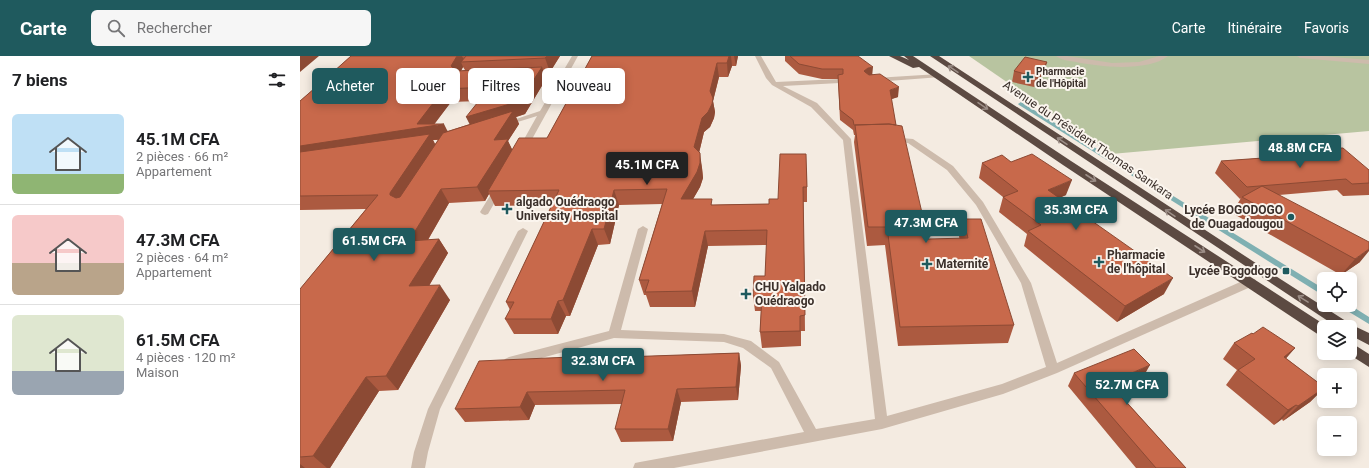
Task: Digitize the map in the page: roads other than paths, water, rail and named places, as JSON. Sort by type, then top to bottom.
[{"type":"highway","points":[[893,56],[939,76]]},
{"type":"highway","points":[[908,56],[1074,168],[1317,326]]},
{"type":"highway","name":"Avenue du Président Thomas Sankara","points":[[934,56],[1266,276],[1336,320]]},
{"type":"highway","name":"Avenue du Président Thomas Sankara","points":[[1357,333],[1369,340]]},
{"type":"highway","points":[[1357,353],[1369,361]]},
{"type":"lane","points":[[569,68],[575,56]]},
{"type":"lane","points":[[758,56],[769,78],[774,84],[810,102],[850,139],[882,423]]},
{"type":"lane","points":[[1059,56],[1100,64],[1127,65],[1154,61],[1165,56]]},
{"type":"lane","points":[[1300,56],[1369,62]]},
{"type":"lane","points":[[868,80],[939,76]]},
{"type":"lane","points":[[774,84],[840,81]]},
{"type":"lane","points":[[517,159],[549,104]]},
{"type":"lane","points":[[499,126],[544,112]]},
{"type":"lane","points":[[881,138],[910,141],[950,168],[980,204],[1026,283],[1053,370]]},
{"type":"lane","points":[[485,212],[505,179]]},
{"type":"lane","points":[[614,334],[643,229]]},
{"type":"lane","points":[[418,468],[421,452],[434,410],[523,231]]},
{"type":"lane","points":[[640,468],[882,423],[1003,389],[1053,370],[1251,282]]},
{"type":"lane","points":[[509,362],[614,334],[724,338],[747,344],[775,365],[812,435]]},
{"type":"waterway","points":[[1021,104],[1317,289]]},
{"type":"waterway","points":[[1355,312],[1369,321]]},
{"type":"place","name":"Pharmacie de l'Hôpital","points":[[1028,77]]},
{"type":"place","name":"algado Ouédraogo University Hospital","points":[[507,209]]},
{"type":"place","name":"Lycée BOGODOGO de Ouagadougou","points":[[1291,217]]},
{"type":"place","name":"Pharmacie de l'hôpital","points":[[1099,262]]},
{"type":"place","name":"Maternité","points":[[927,264]]},
{"type":"place","name":"Lycée Bogodogo","points":[[1286,271]]},
{"type":"place","name":"CHU Yalgado Ouédraogo","points":[[746,294]]}]
